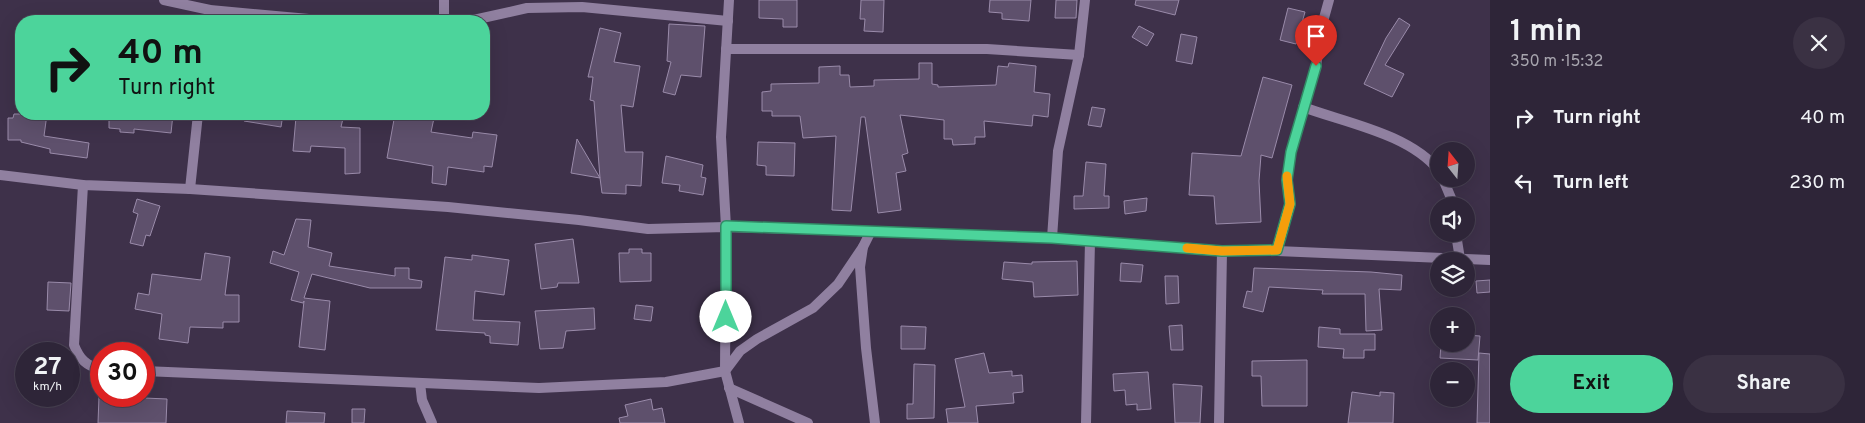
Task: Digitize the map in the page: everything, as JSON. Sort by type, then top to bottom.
[{"type":"street","points":[[164,0],[210,10],[265,15]]},
{"type":"street","points":[[444,0],[444,15]]},
{"type":"street","points":[[729,0],[721,137],[726,226],[726,371],[739,423]]},
{"type":"street","points":[[1052,238],[1058,151],[1078,55],[1085,0]]},
{"type":"street","points":[[1277,250],[1290,204],[1287,180],[1303,107],[1316,66],[1324,18],[1329,1]]},
{"type":"street","points":[[490,16],[527,8],[582,7],[728,21]]},
{"type":"street","points":[[209,15],[210,10]]},
{"type":"street","points":[[726,48],[987,49],[1078,55]]},
{"type":"street","points":[[1303,107],[1406,144],[1430,160]]},
{"type":"street","points":[[190,189],[197,120]]},
{"type":"street","points":[[0,175],[83,185],[190,189],[448,208],[579,220],[648,229],[726,226],[872,231],[1052,238],[1222,251],[1277,250],[1430,258]]},
{"type":"street","points":[[83,185],[74,345],[79,358],[90,366]]},
{"type":"street","points":[[155,372],[539,388],[617,386],[666,382],[726,371],[740,351],[813,308],[838,284],[872,231]]},
{"type":"street","points":[[1086,423],[1090,241]]},
{"type":"street","points":[[863,247],[860,267],[875,423]]},
{"type":"street","points":[[1219,423],[1222,251]]},
{"type":"street","points":[[1475,260],[1490,260]]},
{"type":"street","points":[[420,383],[422,400],[432,423]]},
{"type":"street","points":[[729,388],[808,423]]},
{"type":"building","points":[[759,0],[797,0],[797,27],[783,27],[783,19],[759,18]]},
{"type":"building","points":[[861,0],[884,0],[883,32],[864,31],[865,19],[860,19]]},
{"type":"building","points":[[990,0],[1031,0],[1029,21],[1002,19],[1002,13],[989,12]]},
{"type":"building","points":[[1056,0],[1077,0],[1076,18],[1055,18]]},
{"type":"building","points":[[1136,0],[1179,0],[1175,15],[1135,5]]},
{"type":"building","points":[[1288,8],[1305,12],[1296,44],[1280,40]]},
{"type":"building","points":[[1399,18],[1410,25],[1385,65],[1404,74],[1392,97],[1364,84],[1386,38]]},
{"type":"building","points":[[669,24],[705,26],[701,77],[681,75],[675,95],[663,92],[671,62],[667,61]]},
{"type":"building","points":[[1139,26],[1154,34],[1147,46],[1132,37]]},
{"type":"building","points":[[600,28],[621,33],[614,62],[640,66],[633,107],[621,105],[625,152],[643,152],[641,186],[626,185],[626,194],[602,193],[594,101],[590,100],[593,77],[588,77]]},
{"type":"building","points":[[1181,34],[1197,37],[1192,64],[1176,61]]},
{"type":"building","points":[[919,63],[932,63],[932,84],[938,85],[938,87],[996,85],[998,66],[1008,67],[1009,63],[1036,66],[1034,92],[1050,94],[1048,117],[1033,115],[1032,126],[984,121],[985,137],[975,137],[975,144],[953,145],[952,139],[944,139],[944,120],[900,115],[908,153],[902,155],[906,171],[896,173],[901,210],[878,213],[865,117],[861,117],[851,211],[832,210],[836,136],[803,138],[800,116],[772,116],[772,111],[762,111],[762,92],[771,91],[771,84],[819,83],[819,67],[840,66],[840,75],[849,75],[850,87],[874,86],[874,80],[919,79]]},
{"type":"building","points":[[1263,77],[1292,85],[1272,158],[1261,155],[1259,181],[1261,222],[1216,224],[1214,196],[1189,195],[1192,153],[1241,156]]},
{"type":"building","points":[[1092,107],[1105,109],[1101,127],[1088,125]]},
{"type":"building","points":[[15,114],[15,120],[46,120],[44,136],[89,143],[87,158],[50,153],[50,149],[21,142],[21,140],[8,140],[8,118],[13,118]]},
{"type":"building","points":[[109,120],[172,120],[171,133],[134,129],[134,133],[120,132],[120,129],[109,128]]},
{"type":"building","points":[[244,120],[282,120],[281,127]]},
{"type":"building","points":[[296,120],[343,120],[341,127],[360,128],[360,173],[345,174],[345,148],[311,146],[310,152],[293,151]]},
{"type":"building","points":[[394,120],[434,120],[431,132],[472,138],[473,132],[497,135],[492,167],[484,166],[484,172],[448,167],[446,185],[432,183],[433,166],[387,158]]},
{"type":"building","points":[[577,139],[600,178],[571,173]]},
{"type":"building","points":[[758,142],[795,143],[794,176],[766,175],[766,166],[757,165]]},
{"type":"building","points":[[666,156],[703,165],[701,177],[706,178],[703,195],[679,191],[680,185],[662,183]]},
{"type":"building","points":[[1086,162],[1106,164],[1104,196],[1109,196],[1109,208],[1074,209],[1074,196],[1083,196]]},
{"type":"building","points":[[1147,198],[1146,211],[1125,214],[1124,201]]},
{"type":"building","points":[[137,199],[160,206],[150,236],[146,235],[143,246],[130,243],[138,214],[133,212]]},
{"type":"building","points":[[296,219],[311,220],[308,247],[332,253],[329,266],[395,276],[395,268],[409,268],[409,279],[422,281],[421,288],[370,288],[312,274],[304,298],[330,301],[325,350],[299,347],[304,301],[303,303],[291,300],[299,272],[270,263],[273,251],[284,255]]},
{"type":"building","points":[[573,239],[579,283],[558,283],[557,287],[541,289],[535,244]]},
{"type":"building","points":[[629,249],[642,249],[642,253],[651,253],[651,281],[620,282],[619,253],[629,253]]},
{"type":"building","points":[[205,253],[230,257],[225,295],[239,295],[239,322],[223,322],[223,328],[190,327],[188,343],[159,339],[162,314],[135,309],[138,293],[149,295],[152,274],[201,280]]},
{"type":"building","points":[[472,255],[509,260],[504,295],[475,291],[473,320],[520,322],[518,345],[490,343],[490,336],[485,335],[485,333],[436,330],[445,257],[472,260]]},
{"type":"building","points":[[1077,261],[1078,295],[1034,297],[1033,282],[1002,279],[1004,262],[1032,264],[1032,262]]},
{"type":"building","points":[[1121,263],[1143,265],[1141,282],[1120,281]]},
{"type":"building","points":[[1254,268],[1371,272],[1402,275],[1401,290],[1379,289],[1382,330],[1366,331],[1365,294],[1322,294],[1323,290],[1269,287],[1263,312],[1243,307],[1247,291],[1252,292]]},
{"type":"building","points":[[1165,276],[1178,276],[1179,303],[1166,304]]},
{"type":"building","points":[[1490,280],[1490,292],[1477,293],[1476,281]]},
{"type":"building","points":[[48,282],[71,283],[69,311],[47,310]]},
{"type":"building","points":[[636,305],[653,307],[651,321],[634,319]]},
{"type":"building","points":[[594,308],[595,329],[566,331],[563,348],[540,349],[535,311]]},
{"type":"building","points":[[1182,325],[1183,350],[1171,350],[1169,326]]},
{"type":"building","points":[[901,326],[926,327],[925,349],[901,349]]},
{"type":"building","points":[[1319,327],[1340,329],[1340,334],[1375,334],[1375,350],[1364,350],[1364,358],[1343,358],[1344,349],[1318,347]]},
{"type":"building","points":[[1475,336],[1480,336],[1478,360],[1440,358],[1440,352],[1475,352]]},
{"type":"building","points":[[984,353],[989,373],[1012,371],[1012,376],[1022,375],[1023,392],[1013,393],[1014,403],[976,406],[978,423],[948,423],[946,409],[965,407],[955,359]]},
{"type":"building","points":[[1479,353],[1490,354],[1490,423],[1477,423]]},
{"type":"building","points":[[1307,360],[1307,406],[1262,406],[1261,376],[1252,376],[1252,361]]},
{"type":"building","points":[[914,364],[935,365],[934,418],[907,419],[907,404],[913,404]]},
{"type":"building","points":[[1148,372],[1151,409],[1137,410],[1137,404],[1126,405],[1125,390],[1114,391],[1113,374]]},
{"type":"building","points":[[1173,384],[1202,386],[1200,423],[1175,423]]},
{"type":"building","points":[[1352,392],[1380,396],[1380,392],[1394,393],[1393,423],[1348,423]]},
{"type":"building","points":[[155,398],[167,399],[166,423],[98,423],[99,407],[155,407]]},
{"type":"building","points":[[651,399],[653,410],[662,408],[665,423],[620,423],[619,418],[628,416],[625,405]]},
{"type":"building","points":[[352,409],[365,409],[364,423],[352,423]]},
{"type":"building","points":[[287,411],[325,413],[324,423],[286,423]]},
{"type":"slow traffic","points":[[1187,248],[1222,251],[1277,250],[1290,204],[1287,176]]},
{"type":"route","points":[[726,317],[726,226],[1052,238],[1222,251],[1277,250],[1290,204],[1287,180],[1291,152],[1316,66]]}]
